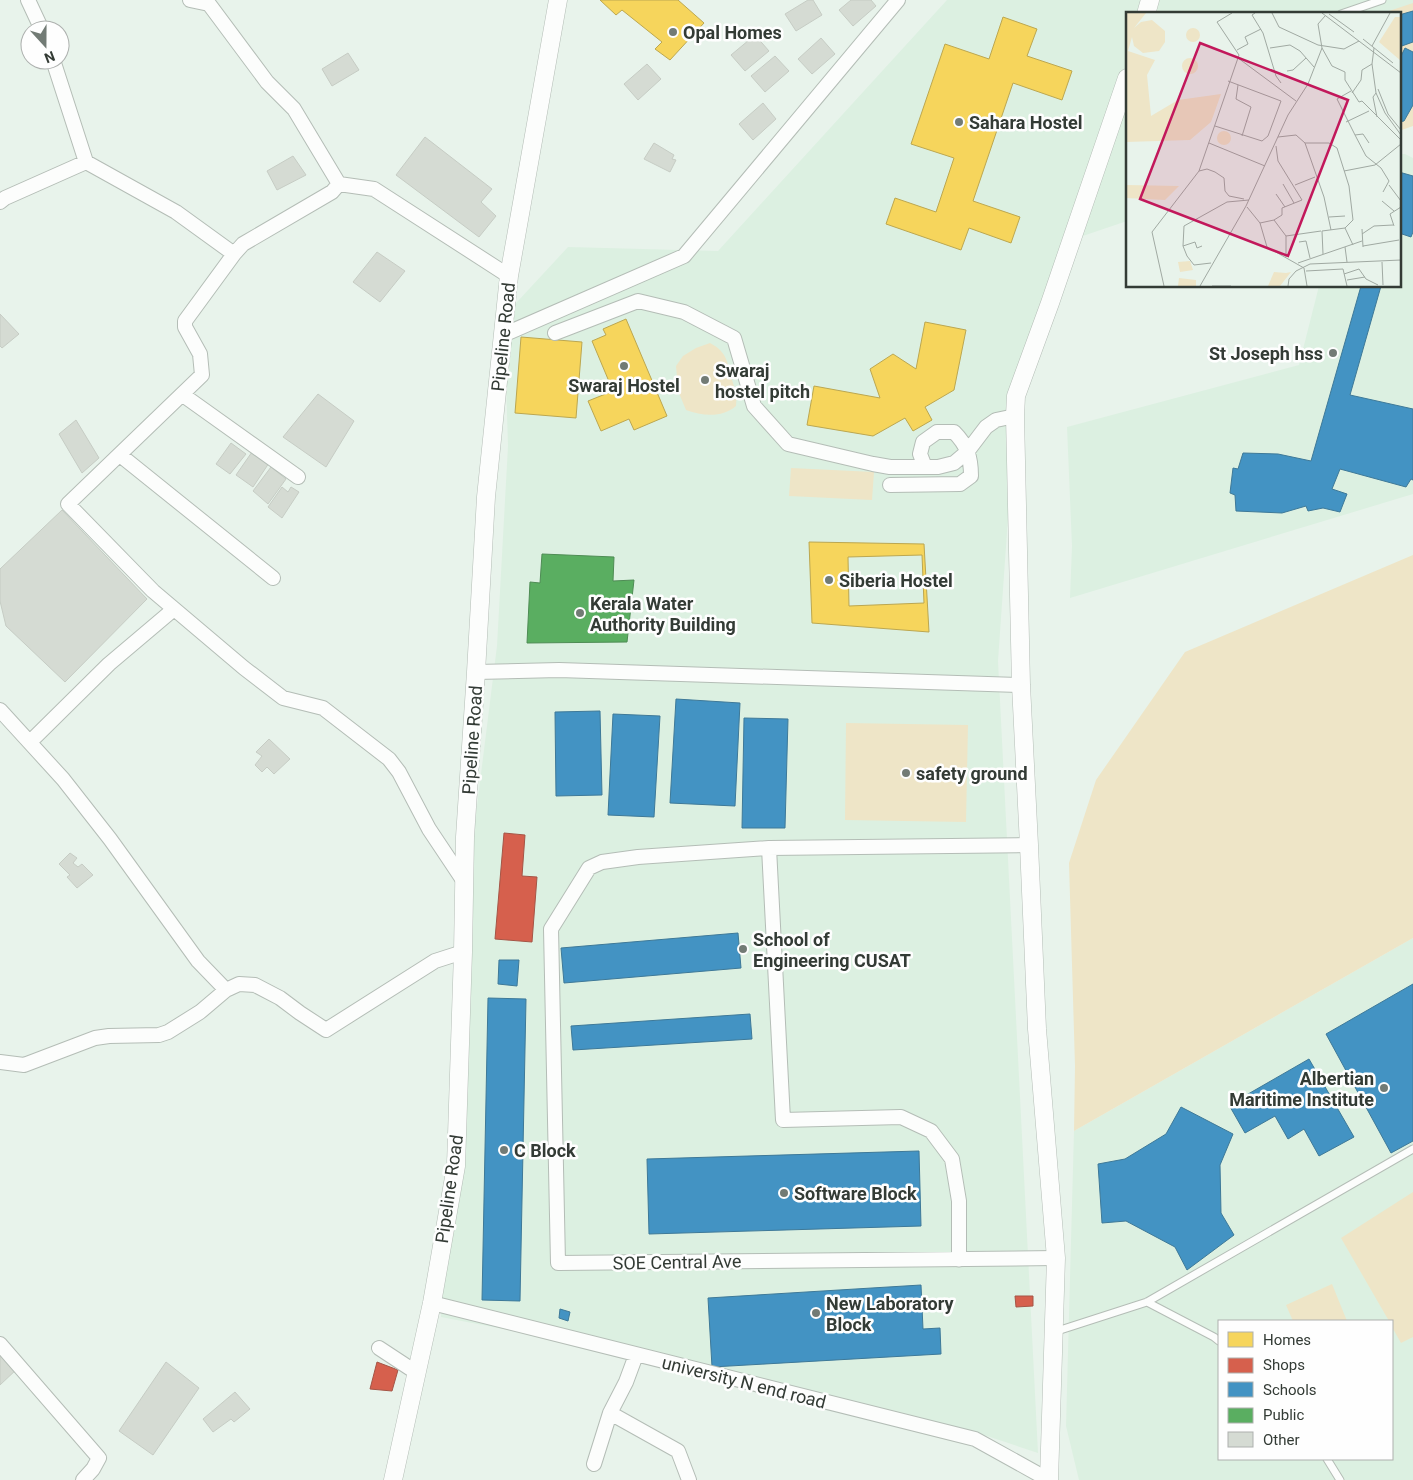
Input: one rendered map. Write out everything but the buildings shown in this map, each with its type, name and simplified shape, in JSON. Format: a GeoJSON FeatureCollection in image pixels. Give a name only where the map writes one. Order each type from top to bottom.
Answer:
{"type":"FeatureCollection","features":[{"type":"Feature","properties":{"kind":"street"},"geometry":{"type":"LineString","coordinates":[[28,0],[37,20]]}},
{"type":"Feature","properties":{"kind":"street"},"geometry":{"type":"LineString","coordinates":[[190,0],[209,4],[267,82],[294,109],[339,184]]}},
{"type":"Feature","properties":{"kind":"street","name":"Pipeline Road"},"geometry":{"type":"LineString","coordinates":[[393,1480],[432,1304],[456,1166],[465,838],[486,497],[509,276],[558,0]]}},
{"type":"Feature","properties":{"kind":"street"},"geometry":{"type":"LineString","coordinates":[[503,335],[684,256],[898,0]]}},
{"type":"Feature","properties":{"kind":"street"},"geometry":{"type":"LineString","coordinates":[[56,70],[86,162],[176,212],[234,254]]}},
{"type":"Feature","properties":{"kind":"street"},"geometry":{"type":"LineString","coordinates":[[1049,1480],[1056,1258],[1036,1029],[1021,685],[1016,396],[1126,81]]}},
{"type":"Feature","properties":{"kind":"street"},"geometry":{"type":"LineString","coordinates":[[0,202],[5,198],[86,162]]}},
{"type":"Feature","properties":{"kind":"street"},"geometry":{"type":"LineString","coordinates":[[339,184],[332,192],[243,244],[234,254],[185,321],[185,327],[200,354],[202,375],[68,504],[153,591],[244,668],[283,698],[323,708],[389,759],[399,772],[429,829],[465,883]]}},
{"type":"Feature","properties":{"kind":"street"},"geometry":{"type":"LineString","coordinates":[[339,184],[374,189],[509,276]]}},
{"type":"Feature","properties":{"kind":"street"},"geometry":{"type":"LineString","coordinates":[[555,333],[638,301],[684,312],[734,338],[754,406],[788,444],[873,464],[938,467],[954,463],[967,452],[986,427],[996,420],[1015,416]]}},
{"type":"Feature","properties":{"kind":"street"},"geometry":{"type":"LineString","coordinates":[[183,394],[298,477]]}},
{"type":"Feature","properties":{"kind":"street"},"geometry":{"type":"LineString","coordinates":[[890,485],[960,484],[971,476],[971,463],[964,442],[954,432],[937,432],[923,442],[920,454],[925,467]]}},
{"type":"Feature","properties":{"kind":"street"},"geometry":{"type":"LineString","coordinates":[[120,455],[273,578]]}},
{"type":"Feature","properties":{"kind":"street"},"geometry":{"type":"LineString","coordinates":[[30,742],[109,664],[174,609]]}},
{"type":"Feature","properties":{"kind":"street"},"geometry":{"type":"LineString","coordinates":[[476,672],[559,670],[1021,685]]}},
{"type":"Feature","properties":{"kind":"street"},"geometry":{"type":"LineString","coordinates":[[0,710],[64,779],[198,961],[226,990]]}},
{"type":"Feature","properties":{"kind":"street"},"geometry":{"type":"LineString","coordinates":[[959,1260],[960,1201],[952,1158],[931,1131],[901,1117],[783,1120],[769,848],[1029,845]]}},
{"type":"Feature","properties":{"kind":"street","name":"SOE Central Ave"},"geometry":{"type":"LineString","coordinates":[[769,848],[638,857],[602,862],[589,868],[551,929],[558,1263],[1056,1258]]}},
{"type":"Feature","properties":{"kind":"street"},"geometry":{"type":"LineString","coordinates":[[0,1062],[24,1065],[95,1038],[159,1035],[168,1032],[200,1012],[226,990],[239,984],[255,985],[280,998],[300,1014],[326,1030],[435,961],[463,952]]}},
{"type":"Feature","properties":{"kind":"street","name":"university N end road"},"geometry":{"type":"LineString","coordinates":[[432,1304],[975,1439],[1049,1480]]}},
{"type":"Feature","properties":{"kind":"street"},"geometry":{"type":"LineString","coordinates":[[0,1344],[99,1458],[93,1469],[83,1480]]}},
{"type":"Feature","properties":{"kind":"street"},"geometry":{"type":"LineString","coordinates":[[379,1348],[416,1373]]}},
{"type":"Feature","properties":{"kind":"street"},"geometry":{"type":"LineString","coordinates":[[594,1464],[610,1413],[626,1382],[636,1354]]}},
{"type":"Feature","properties":{"kind":"street"},"geometry":{"type":"LineString","coordinates":[[610,1413],[678,1451],[689,1480]]}},
{"type":"Feature","properties":{"kind":"lane"},"geometry":{"type":"LineString","coordinates":[[1347,12],[1382,0]]}},
{"type":"Feature","properties":{"kind":"lane"},"geometry":{"type":"LineString","coordinates":[[1054,1332],[1147,1302],[1413,1149]]}},
{"type":"Feature","properties":{"kind":"lane"},"geometry":{"type":"LineString","coordinates":[[1147,1302],[1218,1340]]}},
{"type":"Feature","properties":{"kind":"lane"},"geometry":{"type":"LineString","coordinates":[[1328,1460],[1340,1480]]}},
{"type":"Feature","properties":{"kind":"shaded area"},"geometry":{"type":"Polygon","coordinates":[[[947,0],[1413,0],[1413,122],[1400,12],[1126,12],[1126,221],[1071,240],[1016,403],[998,661],[1038,1453],[966,1429],[682,1363],[441,1317],[475,822],[497,646],[508,446],[504,316],[568,247],[718,251],[947,0]]]}},
{"type":"Feature","properties":{"kind":"shaded area"},"geometry":{"type":"Polygon","coordinates":[[[1413,3],[1413,126],[1400,131],[1400,12],[1386,12],[1413,3]]]}},
{"type":"Feature","properties":{"kind":"shaded area"},"geometry":{"type":"Polygon","coordinates":[[[1400,154],[1413,158],[1413,494],[1070,598],[1072,546],[1067,427],[1299,365],[1318,288],[1400,288],[1400,154]]]}},
{"type":"Feature","properties":{"kind":"shaded area","name":"Swaraj hostel pitch"},"geometry":{"type":"Polygon","coordinates":[[[710,343],[724,355],[736,392],[736,406],[725,413],[712,415],[686,410],[676,386],[676,366],[683,356],[696,348],[710,343]]]}},
{"type":"Feature","properties":{"kind":"shaded area"},"geometry":{"type":"Polygon","coordinates":[[[791,468],[874,472],[872,500],[789,496],[791,468]]]}},
{"type":"Feature","properties":{"kind":"shaded area"},"geometry":{"type":"Polygon","coordinates":[[[1413,555],[1413,938],[1074,1131],[1075,1066],[1069,863],[1096,780],[1185,652],[1413,555]]]}},
{"type":"Feature","properties":{"kind":"shaded area","name":"safety ground"},"geometry":{"type":"Polygon","coordinates":[[[846,723],[968,725],[966,822],[845,820],[846,723]]]}},
{"type":"Feature","properties":{"kind":"shaded area"},"geometry":{"type":"Polygon","coordinates":[[[1413,938],[1413,1480],[1079,1480],[1066,1426],[1074,1131],[1413,938]]]}},
{"type":"Feature","properties":{"kind":"shaded area"},"geometry":{"type":"Polygon","coordinates":[[[1413,1192],[1413,1337],[1401,1343],[1393,1329],[1393,1320],[1388,1320],[1341,1238],[1413,1192]]]}},
{"type":"Feature","properties":{"kind":"shaded area"},"geometry":{"type":"Polygon","coordinates":[[[1332,1284],[1347,1320],[1293,1320],[1286,1305],[1332,1284]]]}},
{"type":"Feature","properties":{"kind":"place","name":"Opal Homes"},"geometry":{"type":"Point","coordinates":[673,32]}},
{"type":"Feature","properties":{"kind":"place","name":"Sahara Hostel"},"geometry":{"type":"Point","coordinates":[959,122]}},
{"type":"Feature","properties":{"kind":"place","name":"St Joseph hss"},"geometry":{"type":"Point","coordinates":[1333,353]}},
{"type":"Feature","properties":{"kind":"place","name":"Swaraj Hostel"},"geometry":{"type":"Point","coordinates":[624,366]}},
{"type":"Feature","properties":{"kind":"place","name":"Swaraj hostel pitch"},"geometry":{"type":"Point","coordinates":[705,380]}},
{"type":"Feature","properties":{"kind":"place","name":"Siberia Hostel"},"geometry":{"type":"Point","coordinates":[829,580]}},
{"type":"Feature","properties":{"kind":"place","name":"Kerala Water Authority Building"},"geometry":{"type":"Point","coordinates":[580,613]}},
{"type":"Feature","properties":{"kind":"place","name":"safety ground"},"geometry":{"type":"Point","coordinates":[906,773]}},
{"type":"Feature","properties":{"kind":"place","name":"School of Engineering CUSAT"},"geometry":{"type":"Point","coordinates":[743,949]}},
{"type":"Feature","properties":{"kind":"place","name":"Albertian Maritime Institute"},"geometry":{"type":"Point","coordinates":[1384,1088]}},
{"type":"Feature","properties":{"kind":"place","name":"C Block"},"geometry":{"type":"Point","coordinates":[504,1150]}},
{"type":"Feature","properties":{"kind":"place","name":"Software Block"},"geometry":{"type":"Point","coordinates":[784,1193]}},
{"type":"Feature","properties":{"kind":"place","name":"New Laboratory Block"},"geometry":{"type":"Point","coordinates":[816,1313]}}]}
